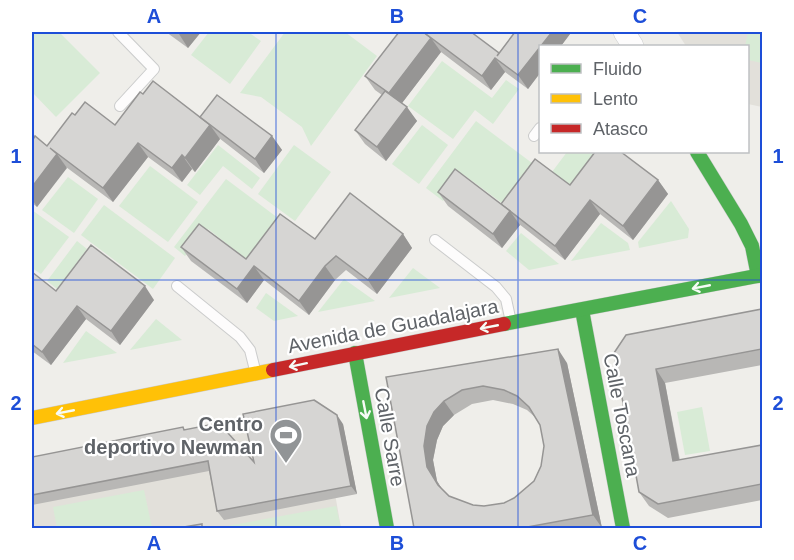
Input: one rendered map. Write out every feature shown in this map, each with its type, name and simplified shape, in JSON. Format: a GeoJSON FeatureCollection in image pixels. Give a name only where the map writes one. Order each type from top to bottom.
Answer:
{"type":"FeatureCollection","features":[{"type":"Feature","properties":{"kind":"street"},"geometry":{"type":"LineString","coordinates":[[698,153],[741,224],[752,246],[760,276]]}},
{"type":"Feature","properties":{"kind":"street","name":"Avenida de Guadalajara"},"geometry":{"type":"LineString","coordinates":[[32,418],[511,322],[760,276]]}},
{"type":"Feature","properties":{"kind":"street","name":"Calle Toscana"},"geometry":{"type":"LineString","coordinates":[[582,310],[623,528]]}},
{"type":"Feature","properties":{"kind":"street","name":"Calle Sarre"},"geometry":{"type":"LineString","coordinates":[[355,353],[387,528]]}},
{"type":"Feature","properties":{"kind":"lane"},"geometry":{"type":"LineString","coordinates":[[118,32],[154,69],[120,106]]}},
{"type":"Feature","properties":{"kind":"lane"},"geometry":{"type":"LineString","coordinates":[[435,240],[496,287],[506,299],[511,322]]}},
{"type":"Feature","properties":{"kind":"lane"},"geometry":{"type":"LineString","coordinates":[[177,286],[240,337],[250,350],[256,374]]}},
{"type":"Feature","properties":{"kind":"shaded area"},"geometry":{"type":"Polygon","coordinates":[[[677,32],[762,32],[762,107],[749,104],[749,45],[685,45],[677,32]]]}},
{"type":"Feature","properties":{"kind":"shaded area"},"geometry":{"type":"Polygon","coordinates":[[[298,422],[324,431],[341,528],[32,528],[32,467],[191,443],[298,422]]]}},
{"type":"Feature","properties":{"kind":"green space"},"geometry":{"type":"Polygon","coordinates":[[[32,32],[59,32],[100,73],[56,117],[32,92],[32,32]]]}},
{"type":"Feature","properties":{"kind":"green space"},"geometry":{"type":"Polygon","coordinates":[[[209,32],[248,32],[261,41],[230,84],[191,55],[209,32]]]}},
{"type":"Feature","properties":{"kind":"green space"},"geometry":{"type":"Polygon","coordinates":[[[285,32],[345,32],[377,56],[311,146],[302,127],[261,97],[240,93],[285,32]]]}},
{"type":"Feature","properties":{"kind":"green space"},"geometry":{"type":"Polygon","coordinates":[[[748,32],[762,32],[762,63],[749,60],[749,45],[745,45],[748,32]]]}},
{"type":"Feature","properties":{"kind":"green space"},"geometry":{"type":"Polygon","coordinates":[[[442,61],[492,98],[506,80],[519,89],[493,124],[475,110],[453,139],[408,106],[442,61]]]}},
{"type":"Feature","properties":{"kind":"green space"},"geometry":{"type":"Polygon","coordinates":[[[476,121],[540,169],[510,209],[464,175],[443,201],[426,188],[476,121]]]}},
{"type":"Feature","properties":{"kind":"green space"},"geometry":{"type":"Polygon","coordinates":[[[422,125],[448,145],[419,184],[392,164],[422,125]]]}},
{"type":"Feature","properties":{"kind":"green space"},"geometry":{"type":"Polygon","coordinates":[[[218,145],[260,178],[252,189],[223,166],[200,195],[187,185],[218,145]]]}},
{"type":"Feature","properties":{"kind":"green space"},"geometry":{"type":"Polygon","coordinates":[[[294,145],[331,172],[295,221],[258,194],[294,145]]]}},
{"type":"Feature","properties":{"kind":"green space"},"geometry":{"type":"Polygon","coordinates":[[[566,153],[614,153],[569,213],[549,176],[566,153]]]}},
{"type":"Feature","properties":{"kind":"green space"},"geometry":{"type":"Polygon","coordinates":[[[150,166],[198,202],[168,242],[119,206],[150,166]]]}},
{"type":"Feature","properties":{"kind":"green space"},"geometry":{"type":"Polygon","coordinates":[[[68,177],[98,199],[74,233],[42,210],[68,177]]]}},
{"type":"Feature","properties":{"kind":"green space"},"geometry":{"type":"Polygon","coordinates":[[[226,179],[282,221],[252,264],[208,229],[185,256],[174,247],[226,179]]]}},
{"type":"Feature","properties":{"kind":"green space"},"geometry":{"type":"Polygon","coordinates":[[[671,201],[689,229],[688,238],[639,248],[638,242],[671,201]]]}},
{"type":"Feature","properties":{"kind":"green space"},"geometry":{"type":"Polygon","coordinates":[[[104,205],[175,258],[153,289],[81,235],[104,205]]]}},
{"type":"Feature","properties":{"kind":"green space"},"geometry":{"type":"Polygon","coordinates":[[[32,210],[69,237],[41,274],[32,268],[32,210]]]}},
{"type":"Feature","properties":{"kind":"green space"},"geometry":{"type":"Polygon","coordinates":[[[601,223],[628,243],[630,250],[571,261],[601,223]]]}},
{"type":"Feature","properties":{"kind":"green space"},"geometry":{"type":"Polygon","coordinates":[[[521,233],[559,264],[529,270],[506,251],[521,233]]]}},
{"type":"Feature","properties":{"kind":"green space"},"geometry":{"type":"Polygon","coordinates":[[[77,241],[87,249],[57,289],[47,281],[77,241]]]}},
{"type":"Feature","properties":{"kind":"green space"},"geometry":{"type":"Polygon","coordinates":[[[413,268],[440,288],[389,298],[413,268]]]}},
{"type":"Feature","properties":{"kind":"green space"},"geometry":{"type":"Polygon","coordinates":[[[344,279],[375,301],[318,312],[344,279]]]}},
{"type":"Feature","properties":{"kind":"green space"},"geometry":{"type":"Polygon","coordinates":[[[266,293],[298,316],[274,321],[256,308],[266,293]]]}},
{"type":"Feature","properties":{"kind":"green space"},"geometry":{"type":"Polygon","coordinates":[[[156,319],[182,340],[130,350],[156,319]]]}},
{"type":"Feature","properties":{"kind":"green space"},"geometry":{"type":"Polygon","coordinates":[[[86,331],[117,353],[63,363],[86,331]]]}},
{"type":"Feature","properties":{"kind":"green space"},"geometry":{"type":"Polygon","coordinates":[[[702,407],[710,451],[685,455],[677,412],[702,407]]]}},
{"type":"Feature","properties":{"kind":"green space"},"geometry":{"type":"Polygon","coordinates":[[[144,490],[152,528],[57,528],[53,507],[144,490]]]}},
{"type":"Feature","properties":{"kind":"green space"},"geometry":{"type":"Polygon","coordinates":[[[336,506],[341,528],[216,528],[336,506]]]}},
{"type":"Feature","properties":{"kind":"building"},"geometry":{"type":"Polygon","coordinates":[[[399,32],[423,32],[431,38],[389,93],[365,76],[399,32]]]}},
{"type":"Feature","properties":{"kind":"building"},"geometry":{"type":"Polygon","coordinates":[[[427,32],[471,32],[499,53],[497,56],[515,32],[552,32],[542,45],[539,45],[539,48],[518,75],[495,58],[482,76],[426,34],[427,32]]]}},
{"type":"Feature","properties":{"kind":"building"},"geometry":{"type":"Polygon","coordinates":[[[153,81],[210,125],[185,158],[182,155],[172,168],[138,143],[103,188],[50,148],[57,154],[32,187],[32,141],[35,136],[47,146],[72,113],[75,115],[85,102],[115,125],[140,92],[143,94],[153,81]]]}},
{"type":"Feature","properties":{"kind":"building"},"geometry":{"type":"Polygon","coordinates":[[[385,91],[407,107],[377,147],[355,130],[385,91]]]}},
{"type":"Feature","properties":{"kind":"building"},"geometry":{"type":"Polygon","coordinates":[[[217,95],[272,136],[255,159],[200,117],[217,95]]]}},
{"type":"Feature","properties":{"kind":"building"},"geometry":{"type":"Polygon","coordinates":[[[594,153],[622,153],[658,180],[623,226],[590,200],[555,246],[501,204],[535,159],[570,185],[594,153]]]}},
{"type":"Feature","properties":{"kind":"building"},"geometry":{"type":"Polygon","coordinates":[[[455,169],[510,211],[493,234],[438,192],[455,169]]]}},
{"type":"Feature","properties":{"kind":"building"},"geometry":{"type":"Polygon","coordinates":[[[350,193],[403,234],[368,280],[336,256],[325,266],[299,301],[254,266],[237,289],[181,247],[199,224],[246,259],[280,214],[315,239],[350,193]]]}},
{"type":"Feature","properties":{"kind":"building"},"geometry":{"type":"Polygon","coordinates":[[[91,245],[145,286],[111,331],[77,306],[42,352],[32,344],[32,272],[56,291],[91,245]]]}},
{"type":"Feature","properties":{"kind":"building"},"geometry":{"type":"Polygon","coordinates":[[[762,309],[762,349],[656,369],[673,461],[762,445],[762,484],[658,504],[639,492],[614,353],[626,335],[762,309]]]}},
{"type":"Feature","properties":{"kind":"building"},"geometry":{"type":"Polygon","coordinates":[[[558,349],[593,515],[522,528],[414,528],[386,377],[558,349]],[[483,386],[462,390],[444,401],[434,412],[427,426],[424,446],[427,467],[438,485],[449,496],[473,505],[504,503],[514,498],[534,481],[541,466],[544,446],[540,425],[529,407],[517,396],[504,390],[483,386]]]}},
{"type":"Feature","properties":{"kind":"building"},"geometry":{"type":"Polygon","coordinates":[[[314,400],[337,415],[351,486],[217,511],[208,461],[32,495],[32,457],[183,427],[184,430],[219,423],[254,462],[243,414],[314,400]]]}},
{"type":"Feature","properties":{"kind":"building"},"geometry":{"type":"Polygon","coordinates":[[[202,524],[202,528],[178,528],[202,524]]]}},
{"type":"Feature","properties":{"kind":"traffic: fast"},"geometry":{"type":"LineString","coordinates":[[698,153],[752,246],[758,276]]}},
{"type":"Feature","properties":{"kind":"traffic: fast"},"geometry":{"type":"LineString","coordinates":[[504,324],[762,275]]}},
{"type":"Feature","properties":{"kind":"traffic: fast"},"geometry":{"type":"LineString","coordinates":[[582,310],[623,528]]}},
{"type":"Feature","properties":{"kind":"traffic: fast"},"geometry":{"type":"LineString","coordinates":[[355,353],[387,528]]}},
{"type":"Feature","properties":{"kind":"traffic: slow"},"geometry":{"type":"LineString","coordinates":[[32,418],[273,370]]}},
{"type":"Feature","properties":{"kind":"traffic: jam"},"geometry":{"type":"LineString","coordinates":[[273,370],[504,324]]}},
{"type":"Feature","properties":{"kind":"place","name":"Centro deportivo Newman"},"geometry":{"type":"Point","coordinates":[286,464]}}]}
